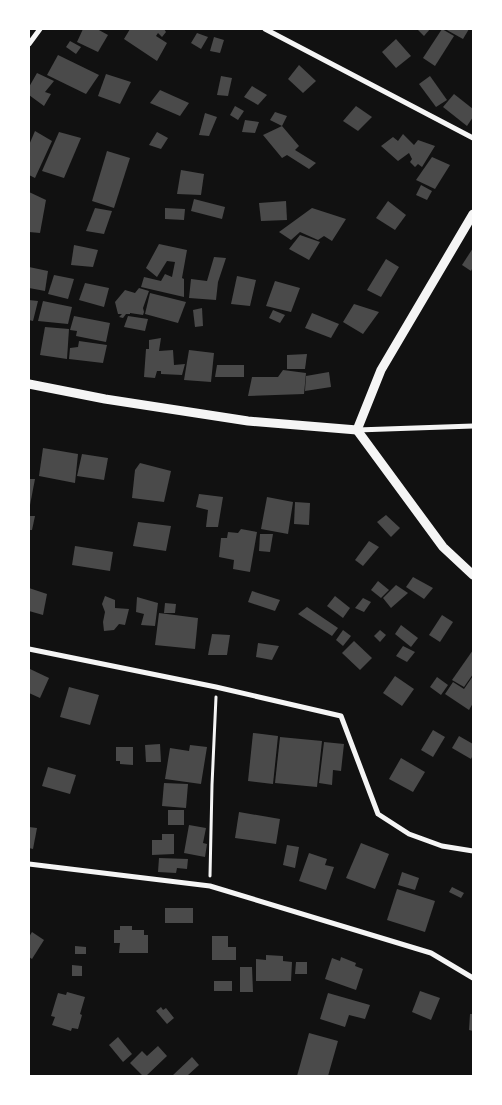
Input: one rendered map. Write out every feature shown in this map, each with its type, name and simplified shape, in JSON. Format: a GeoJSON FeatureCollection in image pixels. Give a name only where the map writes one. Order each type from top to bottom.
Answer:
{"type":"FeatureCollection","features":[{"type":"Feature","properties":{"kind":"street"},"geometry":{"type":"LineString","coordinates":[[29,44],[40,29]]}},
{"type":"Feature","properties":{"kind":"street"},"geometry":{"type":"LineString","coordinates":[[264,29],[473,138]]}},
{"type":"Feature","properties":{"kind":"street"},"geometry":{"type":"LineString","coordinates":[[357,430],[381,370],[473,214]]}},
{"type":"Feature","properties":{"kind":"street"},"geometry":{"type":"LineString","coordinates":[[29,384],[105,399],[248,421],[357,430],[473,426]]}},
{"type":"Feature","properties":{"kind":"street"},"geometry":{"type":"LineString","coordinates":[[357,430],[444,547],[473,575]]}},
{"type":"Feature","properties":{"kind":"street"},"geometry":{"type":"LineString","coordinates":[[29,649],[216,687],[341,716],[378,814],[409,834],[442,846],[473,851]]}},
{"type":"Feature","properties":{"kind":"street"},"geometry":{"type":"LineString","coordinates":[[29,864],[210,886],[431,953],[473,978]]}},
{"type":"Feature","properties":{"kind":"path"},"geometry":{"type":"LineString","coordinates":[[210,886],[216,687]]}},
{"type":"Feature","properties":{"kind":"building"},"geometry":{"type":"Polygon","coordinates":[[[83,29],[97,29],[108,35],[98,52],[77,42],[83,29]]]}},
{"type":"Feature","properties":{"kind":"building"},"geometry":{"type":"Polygon","coordinates":[[[130,29],[164,29],[166,32],[162,37],[158,33],[156,36],[167,43],[157,61],[124,39],[130,29]]]}},
{"type":"Feature","properties":{"kind":"building"},"geometry":{"type":"Polygon","coordinates":[[[417,29],[430,29],[424,36],[417,29]]]}},
{"type":"Feature","properties":{"kind":"building"},"geometry":{"type":"Polygon","coordinates":[[[442,29],[454,36],[435,66],[423,58],[442,29]]]}},
{"type":"Feature","properties":{"kind":"building"},"geometry":{"type":"Polygon","coordinates":[[[445,29],[469,29],[463,39],[445,29]]]}},
{"type":"Feature","properties":{"kind":"building"},"geometry":{"type":"Polygon","coordinates":[[[197,33],[208,37],[201,49],[191,43],[197,33]]]}},
{"type":"Feature","properties":{"kind":"building"},"geometry":{"type":"Polygon","coordinates":[[[214,37],[224,40],[220,53],[210,51],[214,37]]]}},
{"type":"Feature","properties":{"kind":"building"},"geometry":{"type":"Polygon","coordinates":[[[396,39],[411,56],[396,68],[382,52],[396,39]]]}},
{"type":"Feature","properties":{"kind":"building"},"geometry":{"type":"Polygon","coordinates":[[[70,41],[81,47],[76,54],[66,47],[70,41]]]}},
{"type":"Feature","properties":{"kind":"building"},"geometry":{"type":"Polygon","coordinates":[[[58,55],[99,75],[86,94],[47,75],[58,55]]]}},
{"type":"Feature","properties":{"kind":"building"},"geometry":{"type":"Polygon","coordinates":[[[299,65],[316,81],[303,93],[288,79],[299,65]]]}},
{"type":"Feature","properties":{"kind":"building"},"geometry":{"type":"Polygon","coordinates":[[[37,73],[54,81],[45,92],[51,94],[44,106],[29,95],[29,87],[37,73]]]}},
{"type":"Feature","properties":{"kind":"building"},"geometry":{"type":"Polygon","coordinates":[[[106,74],[131,82],[120,104],[98,96],[106,74]]]}},
{"type":"Feature","properties":{"kind":"building"},"geometry":{"type":"Polygon","coordinates":[[[221,76],[232,78],[228,96],[217,95],[221,76]]]}},
{"type":"Feature","properties":{"kind":"building"},"geometry":{"type":"Polygon","coordinates":[[[430,76],[447,100],[436,107],[419,84],[430,76]]]}},
{"type":"Feature","properties":{"kind":"building"},"geometry":{"type":"Polygon","coordinates":[[[252,86],[267,95],[258,105],[244,97],[252,86]]]}},
{"type":"Feature","properties":{"kind":"building"},"geometry":{"type":"Polygon","coordinates":[[[160,90],[189,103],[180,116],[150,103],[160,90]]]}},
{"type":"Feature","properties":{"kind":"building"},"geometry":{"type":"Polygon","coordinates":[[[454,94],[473,109],[473,117],[467,126],[443,107],[454,94]]]}},
{"type":"Feature","properties":{"kind":"building"},"geometry":{"type":"Polygon","coordinates":[[[235,106],[244,111],[238,120],[230,115],[235,106]]]}},
{"type":"Feature","properties":{"kind":"building"},"geometry":{"type":"Polygon","coordinates":[[[356,106],[372,117],[358,131],[343,121],[356,106]]]}},
{"type":"Feature","properties":{"kind":"building"},"geometry":{"type":"Polygon","coordinates":[[[275,112],[287,116],[282,126],[270,120],[275,112]]]}},
{"type":"Feature","properties":{"kind":"building"},"geometry":{"type":"Polygon","coordinates":[[[205,113],[217,117],[209,136],[199,135],[205,113]]]}},
{"type":"Feature","properties":{"kind":"building"},"geometry":{"type":"Polygon","coordinates":[[[245,120],[259,122],[255,133],[242,132],[245,120]]]}},
{"type":"Feature","properties":{"kind":"building"},"geometry":{"type":"Polygon","coordinates":[[[282,126],[299,146],[295,150],[316,163],[309,169],[287,155],[282,158],[263,135],[282,126]]]}},
{"type":"Feature","properties":{"kind":"building"},"geometry":{"type":"Polygon","coordinates":[[[35,131],[52,141],[35,178],[29,175],[29,145],[35,131]]]}},
{"type":"Feature","properties":{"kind":"building"},"geometry":{"type":"Polygon","coordinates":[[[59,132],[81,138],[64,178],[42,171],[59,132]]]}},
{"type":"Feature","properties":{"kind":"building"},"geometry":{"type":"Polygon","coordinates":[[[157,132],[168,138],[161,149],[149,145],[157,132]]]}},
{"type":"Feature","properties":{"kind":"building"},"geometry":{"type":"Polygon","coordinates":[[[403,134],[414,145],[418,140],[435,146],[422,167],[418,164],[415,167],[410,162],[412,159],[409,153],[398,161],[381,146],[393,137],[398,141],[403,134]]]}},
{"type":"Feature","properties":{"kind":"building"},"geometry":{"type":"Polygon","coordinates":[[[107,151],[130,158],[114,208],[92,201],[107,151]]]}},
{"type":"Feature","properties":{"kind":"building"},"geometry":{"type":"Polygon","coordinates":[[[432,157],[450,165],[435,189],[416,180],[432,157]]]}},
{"type":"Feature","properties":{"kind":"building"},"geometry":{"type":"Polygon","coordinates":[[[181,170],[204,174],[201,195],[177,194],[181,170]]]}},
{"type":"Feature","properties":{"kind":"building"},"geometry":{"type":"Polygon","coordinates":[[[421,185],[432,191],[427,200],[416,195],[421,185]]]}},
{"type":"Feature","properties":{"kind":"building"},"geometry":{"type":"Polygon","coordinates":[[[29,192],[46,200],[40,233],[29,232],[29,192]]]}},
{"type":"Feature","properties":{"kind":"building"},"geometry":{"type":"Polygon","coordinates":[[[194,199],[225,207],[222,219],[191,211],[194,199]]]}},
{"type":"Feature","properties":{"kind":"building"},"geometry":{"type":"Polygon","coordinates":[[[286,201],[287,220],[261,221],[259,203],[286,201]]]}},
{"type":"Feature","properties":{"kind":"building"},"geometry":{"type":"Polygon","coordinates":[[[388,201],[406,215],[395,230],[376,218],[388,201]]]}},
{"type":"Feature","properties":{"kind":"building"},"geometry":{"type":"Polygon","coordinates":[[[95,208],[112,211],[104,234],[86,231],[95,208]]]}},
{"type":"Feature","properties":{"kind":"building"},"geometry":{"type":"Polygon","coordinates":[[[165,208],[185,209],[184,220],[165,219],[165,208]]]}},
{"type":"Feature","properties":{"kind":"building"},"geometry":{"type":"Polygon","coordinates":[[[312,208],[346,219],[332,241],[324,236],[318,240],[300,232],[291,240],[279,232],[312,208]]]}},
{"type":"Feature","properties":{"kind":"building"},"geometry":{"type":"Polygon","coordinates":[[[300,235],[320,242],[309,260],[289,249],[300,235]]]}},
{"type":"Feature","properties":{"kind":"building"},"geometry":{"type":"Polygon","coordinates":[[[159,244],[187,250],[182,278],[184,279],[184,297],[141,287],[144,277],[161,281],[165,274],[172,277],[175,262],[167,261],[157,277],[146,268],[159,244]]]}},
{"type":"Feature","properties":{"kind":"building"},"geometry":{"type":"Polygon","coordinates":[[[74,245],[98,250],[93,267],[71,265],[74,245]]]}},
{"type":"Feature","properties":{"kind":"building"},"geometry":{"type":"Polygon","coordinates":[[[473,248],[473,267],[471,271],[462,265],[473,248]]]}},
{"type":"Feature","properties":{"kind":"building"},"geometry":{"type":"Polygon","coordinates":[[[214,257],[226,258],[218,282],[216,300],[189,298],[191,279],[207,281],[214,257]]]}},
{"type":"Feature","properties":{"kind":"building"},"geometry":{"type":"Polygon","coordinates":[[[386,259],[399,267],[381,297],[367,290],[386,259]]]}},
{"type":"Feature","properties":{"kind":"building"},"geometry":{"type":"Polygon","coordinates":[[[29,267],[48,271],[45,291],[29,288],[29,267]]]}},
{"type":"Feature","properties":{"kind":"building"},"geometry":{"type":"Polygon","coordinates":[[[54,275],[74,279],[68,299],[48,294],[54,275]]]}},
{"type":"Feature","properties":{"kind":"building"},"geometry":{"type":"Polygon","coordinates":[[[237,276],[256,280],[250,306],[231,304],[237,276]]]}},
{"type":"Feature","properties":{"kind":"building"},"geometry":{"type":"Polygon","coordinates":[[[275,281],[300,288],[291,312],[266,306],[275,281]]]}},
{"type":"Feature","properties":{"kind":"building"},"geometry":{"type":"Polygon","coordinates":[[[85,283],[109,288],[104,307],[79,300],[85,283]]]}},
{"type":"Feature","properties":{"kind":"building"},"geometry":{"type":"Polygon","coordinates":[[[139,288],[149,291],[143,308],[143,315],[130,313],[126,314],[123,318],[119,317],[122,314],[118,314],[115,302],[125,290],[135,293],[139,288]]]}},
{"type":"Feature","properties":{"kind":"building"},"geometry":{"type":"Polygon","coordinates":[[[150,293],[186,302],[178,323],[145,314],[150,293]]]}},
{"type":"Feature","properties":{"kind":"building"},"geometry":{"type":"Polygon","coordinates":[[[29,300],[38,301],[33,321],[29,320],[29,300]]]}},
{"type":"Feature","properties":{"kind":"building"},"geometry":{"type":"Polygon","coordinates":[[[43,301],[72,307],[68,324],[38,321],[43,301]]]}},
{"type":"Feature","properties":{"kind":"building"},"geometry":{"type":"Polygon","coordinates":[[[354,304],[379,312],[363,334],[343,322],[354,304]]]}},
{"type":"Feature","properties":{"kind":"building"},"geometry":{"type":"Polygon","coordinates":[[[202,308],[203,326],[195,327],[193,310],[202,308]]]}},
{"type":"Feature","properties":{"kind":"building"},"geometry":{"type":"Polygon","coordinates":[[[273,310],[285,315],[280,323],[269,318],[273,310]]]}},
{"type":"Feature","properties":{"kind":"building"},"geometry":{"type":"Polygon","coordinates":[[[312,313],[339,324],[331,338],[305,328],[312,313]]]}},
{"type":"Feature","properties":{"kind":"building"},"geometry":{"type":"Polygon","coordinates":[[[74,316],[110,323],[106,342],[76,336],[77,331],[70,330],[74,316]]]}},
{"type":"Feature","properties":{"kind":"building"},"geometry":{"type":"Polygon","coordinates":[[[128,316],[148,319],[145,331],[124,327],[128,316]]]}},
{"type":"Feature","properties":{"kind":"building"},"geometry":{"type":"Polygon","coordinates":[[[45,327],[69,329],[67,359],[40,355],[45,327]]]}},
{"type":"Feature","properties":{"kind":"building"},"geometry":{"type":"Polygon","coordinates":[[[161,338],[159,351],[173,350],[174,365],[185,364],[182,375],[161,374],[161,371],[157,371],[155,378],[144,377],[146,349],[149,349],[149,340],[161,338]]]}},
{"type":"Feature","properties":{"kind":"building"},"geometry":{"type":"Polygon","coordinates":[[[79,341],[107,345],[103,363],[69,359],[70,348],[78,347],[79,341]]]}},
{"type":"Feature","properties":{"kind":"building"},"geometry":{"type":"Polygon","coordinates":[[[189,350],[214,353],[211,382],[184,380],[189,350]]]}},
{"type":"Feature","properties":{"kind":"building"},"geometry":{"type":"Polygon","coordinates":[[[307,354],[305,369],[287,369],[287,355],[307,354]]]}},
{"type":"Feature","properties":{"kind":"building"},"geometry":{"type":"Polygon","coordinates":[[[217,365],[244,365],[244,377],[215,377],[217,365]]]}},
{"type":"Feature","properties":{"kind":"building"},"geometry":{"type":"Polygon","coordinates":[[[283,370],[306,373],[304,394],[248,396],[252,377],[278,377],[283,370]]]}},
{"type":"Feature","properties":{"kind":"building"},"geometry":{"type":"Polygon","coordinates":[[[329,372],[331,387],[305,391],[306,376],[329,372]]]}},
{"type":"Feature","properties":{"kind":"building"},"geometry":{"type":"Polygon","coordinates":[[[43,448],[78,454],[75,483],[39,476],[43,448]]]}},
{"type":"Feature","properties":{"kind":"building"},"geometry":{"type":"Polygon","coordinates":[[[82,454],[108,458],[104,480],[77,476],[82,454]]]}},
{"type":"Feature","properties":{"kind":"building"},"geometry":{"type":"Polygon","coordinates":[[[140,463],[171,471],[164,502],[132,498],[135,470],[140,463]]]}},
{"type":"Feature","properties":{"kind":"building"},"geometry":{"type":"Polygon","coordinates":[[[29,479],[35,479],[30,505],[29,505],[29,479]]]}},
{"type":"Feature","properties":{"kind":"building"},"geometry":{"type":"Polygon","coordinates":[[[199,494],[223,497],[218,527],[206,527],[208,510],[196,507],[199,494]]]}},
{"type":"Feature","properties":{"kind":"building"},"geometry":{"type":"Polygon","coordinates":[[[267,497],[293,502],[288,534],[261,529],[267,497]]]}},
{"type":"Feature","properties":{"kind":"building"},"geometry":{"type":"Polygon","coordinates":[[[295,502],[310,503],[309,525],[294,524],[295,502]]]}},
{"type":"Feature","properties":{"kind":"building"},"geometry":{"type":"Polygon","coordinates":[[[386,515],[400,528],[391,537],[377,522],[386,515]]]}},
{"type":"Feature","properties":{"kind":"building"},"geometry":{"type":"Polygon","coordinates":[[[29,516],[35,516],[32,530],[29,530],[29,516]]]}},
{"type":"Feature","properties":{"kind":"building"},"geometry":{"type":"Polygon","coordinates":[[[138,522],[171,526],[166,551],[133,546],[138,522]]]}},
{"type":"Feature","properties":{"kind":"building"},"geometry":{"type":"Polygon","coordinates":[[[241,529],[257,532],[250,572],[233,569],[234,560],[219,557],[221,538],[227,538],[228,532],[238,533],[241,529]]]}},
{"type":"Feature","properties":{"kind":"building"},"geometry":{"type":"Polygon","coordinates":[[[260,534],[273,534],[270,552],[259,551],[260,534]]]}},
{"type":"Feature","properties":{"kind":"building"},"geometry":{"type":"Polygon","coordinates":[[[369,541],[379,547],[363,566],[355,560],[369,541]]]}},
{"type":"Feature","properties":{"kind":"building"},"geometry":{"type":"Polygon","coordinates":[[[75,546],[113,552],[110,571],[72,565],[75,546]]]}},
{"type":"Feature","properties":{"kind":"building"},"geometry":{"type":"Polygon","coordinates":[[[413,577],[433,588],[424,599],[406,587],[413,577]]]}},
{"type":"Feature","properties":{"kind":"building"},"geometry":{"type":"Polygon","coordinates":[[[378,581],[389,590],[381,598],[371,590],[378,581]]]}},
{"type":"Feature","properties":{"kind":"building"},"geometry":{"type":"Polygon","coordinates":[[[396,585],[408,593],[391,608],[383,598],[396,585]]]}},
{"type":"Feature","properties":{"kind":"building"},"geometry":{"type":"Polygon","coordinates":[[[29,588],[47,594],[43,615],[29,611],[29,588]]]}},
{"type":"Feature","properties":{"kind":"building"},"geometry":{"type":"Polygon","coordinates":[[[252,591],[280,600],[275,611],[248,602],[252,591]]]}},
{"type":"Feature","properties":{"kind":"building"},"geometry":{"type":"Polygon","coordinates":[[[105,596],[115,600],[115,608],[129,609],[125,625],[119,624],[114,630],[104,631],[105,612],[102,604],[105,596]]]}},
{"type":"Feature","properties":{"kind":"building"},"geometry":{"type":"Polygon","coordinates":[[[335,596],[350,608],[343,618],[327,606],[335,596]]]}},
{"type":"Feature","properties":{"kind":"building"},"geometry":{"type":"Polygon","coordinates":[[[137,597],[158,603],[155,626],[141,625],[144,614],[136,612],[137,597]]]}},
{"type":"Feature","properties":{"kind":"building"},"geometry":{"type":"Polygon","coordinates":[[[363,598],[371,602],[364,612],[355,608],[363,598]]]}},
{"type":"Feature","properties":{"kind":"building"},"geometry":{"type":"Polygon","coordinates":[[[165,603],[176,604],[175,613],[164,613],[165,603]]]}},
{"type":"Feature","properties":{"kind":"building"},"geometry":{"type":"Polygon","coordinates":[[[307,607],[338,628],[332,636],[298,614],[307,607]]]}},
{"type":"Feature","properties":{"kind":"building"},"geometry":{"type":"Polygon","coordinates":[[[159,613],[198,618],[195,649],[155,645],[159,613]]]}},
{"type":"Feature","properties":{"kind":"building"},"geometry":{"type":"Polygon","coordinates":[[[442,615],[453,622],[440,642],[429,635],[442,615]]]}},
{"type":"Feature","properties":{"kind":"building"},"geometry":{"type":"Polygon","coordinates":[[[401,625],[418,638],[411,647],[395,634],[401,625]]]}},
{"type":"Feature","properties":{"kind":"building"},"geometry":{"type":"Polygon","coordinates":[[[343,630],[351,636],[343,646],[336,640],[343,630]]]}},
{"type":"Feature","properties":{"kind":"building"},"geometry":{"type":"Polygon","coordinates":[[[380,630],[386,635],[380,642],[374,636],[380,630]]]}},
{"type":"Feature","properties":{"kind":"building"},"geometry":{"type":"Polygon","coordinates":[[[212,634],[230,635],[227,655],[208,655],[212,634]]]}},
{"type":"Feature","properties":{"kind":"building"},"geometry":{"type":"Polygon","coordinates":[[[354,641],[372,658],[360,670],[342,653],[354,641]]]}},
{"type":"Feature","properties":{"kind":"building"},"geometry":{"type":"Polygon","coordinates":[[[258,643],[279,646],[272,660],[256,657],[258,643]]]}},
{"type":"Feature","properties":{"kind":"building"},"geometry":{"type":"Polygon","coordinates":[[[403,646],[415,652],[407,662],[396,656],[403,646]]]}},
{"type":"Feature","properties":{"kind":"building"},"geometry":{"type":"Polygon","coordinates":[[[473,650],[473,674],[464,687],[452,680],[473,650]]]}},
{"type":"Feature","properties":{"kind":"building"},"geometry":{"type":"Polygon","coordinates":[[[30,669],[49,678],[40,698],[29,693],[30,669]]]}},
{"type":"Feature","properties":{"kind":"building"},"geometry":{"type":"Polygon","coordinates":[[[395,676],[414,689],[402,706],[383,693],[395,676]]]}},
{"type":"Feature","properties":{"kind":"building"},"geometry":{"type":"Polygon","coordinates":[[[473,676],[473,703],[469,710],[445,694],[453,682],[464,689],[473,676]]]}},
{"type":"Feature","properties":{"kind":"building"},"geometry":{"type":"Polygon","coordinates":[[[437,677],[448,685],[441,695],[430,687],[437,677]]]}},
{"type":"Feature","properties":{"kind":"building"},"geometry":{"type":"Polygon","coordinates":[[[69,687],[99,695],[90,725],[60,717],[69,687]]]}},
{"type":"Feature","properties":{"kind":"building"},"geometry":{"type":"Polygon","coordinates":[[[433,730],[445,737],[433,757],[421,750],[433,730]]]}},
{"type":"Feature","properties":{"kind":"building"},"geometry":{"type":"Polygon","coordinates":[[[253,733],[278,736],[273,784],[248,781],[253,733]]]}},
{"type":"Feature","properties":{"kind":"building"},"geometry":{"type":"Polygon","coordinates":[[[459,736],[473,744],[471,759],[452,748],[459,736]]]}},
{"type":"Feature","properties":{"kind":"building"},"geometry":{"type":"Polygon","coordinates":[[[280,737],[322,741],[317,787],[275,783],[280,737]]]}},
{"type":"Feature","properties":{"kind":"building"},"geometry":{"type":"Polygon","coordinates":[[[324,742],[344,744],[341,771],[333,770],[332,785],[319,783],[324,742]]]}},
{"type":"Feature","properties":{"kind":"building"},"geometry":{"type":"Polygon","coordinates":[[[160,744],[161,762],[146,762],[145,745],[160,744]]]}},
{"type":"Feature","properties":{"kind":"building"},"geometry":{"type":"Polygon","coordinates":[[[190,745],[207,747],[201,784],[165,779],[170,748],[189,751],[190,745]]]}},
{"type":"Feature","properties":{"kind":"building"},"geometry":{"type":"Polygon","coordinates":[[[116,747],[133,747],[133,765],[120,764],[120,761],[116,761],[116,747]]]}},
{"type":"Feature","properties":{"kind":"building"},"geometry":{"type":"Polygon","coordinates":[[[401,758],[425,772],[413,792],[389,779],[401,758]]]}},
{"type":"Feature","properties":{"kind":"building"},"geometry":{"type":"Polygon","coordinates":[[[48,767],[76,775],[70,794],[42,786],[48,767]]]}},
{"type":"Feature","properties":{"kind":"building"},"geometry":{"type":"Polygon","coordinates":[[[164,783],[188,784],[186,808],[162,806],[164,783]]]}},
{"type":"Feature","properties":{"kind":"building"},"geometry":{"type":"Polygon","coordinates":[[[168,810],[184,810],[184,825],[168,825],[168,810]]]}},
{"type":"Feature","properties":{"kind":"building"},"geometry":{"type":"Polygon","coordinates":[[[239,812],[280,819],[276,844],[235,838],[239,812]]]}},
{"type":"Feature","properties":{"kind":"building"},"geometry":{"type":"Polygon","coordinates":[[[189,825],[206,828],[203,843],[207,844],[205,857],[184,853],[189,825]]]}},
{"type":"Feature","properties":{"kind":"building"},"geometry":{"type":"Polygon","coordinates":[[[29,827],[37,828],[33,849],[29,848],[29,827]]]}},
{"type":"Feature","properties":{"kind":"building"},"geometry":{"type":"Polygon","coordinates":[[[162,834],[174,834],[174,854],[152,855],[152,840],[162,840],[162,834]]]}},
{"type":"Feature","properties":{"kind":"building"},"geometry":{"type":"Polygon","coordinates":[[[361,843],[389,854],[375,889],[346,878],[361,843]]]}},
{"type":"Feature","properties":{"kind":"building"},"geometry":{"type":"Polygon","coordinates":[[[287,845],[299,847],[295,868],[283,865],[287,845]]]}},
{"type":"Feature","properties":{"kind":"building"},"geometry":{"type":"Polygon","coordinates":[[[309,853],[327,859],[325,865],[334,867],[326,890],[299,881],[309,853]]]}},
{"type":"Feature","properties":{"kind":"building"},"geometry":{"type":"Polygon","coordinates":[[[159,858],[188,859],[187,869],[177,868],[176,873],[158,872],[159,858]]]}},
{"type":"Feature","properties":{"kind":"building"},"geometry":{"type":"Polygon","coordinates":[[[402,872],[419,878],[415,890],[398,885],[402,872]]]}},
{"type":"Feature","properties":{"kind":"building"},"geometry":{"type":"Polygon","coordinates":[[[452,887],[464,893],[461,898],[449,892],[452,887]]]}},
{"type":"Feature","properties":{"kind":"building"},"geometry":{"type":"Polygon","coordinates":[[[397,889],[435,901],[425,932],[387,920],[397,889]]]}},
{"type":"Feature","properties":{"kind":"building"},"geometry":{"type":"Polygon","coordinates":[[[165,908],[193,908],[193,923],[165,923],[165,908]]]}},
{"type":"Feature","properties":{"kind":"building"},"geometry":{"type":"Polygon","coordinates":[[[120,926],[132,926],[132,930],[144,930],[144,935],[148,935],[148,953],[119,953],[120,943],[114,943],[114,930],[120,930],[120,926]]]}},
{"type":"Feature","properties":{"kind":"building"},"geometry":{"type":"Polygon","coordinates":[[[32,932],[44,940],[32,959],[29,957],[29,937],[32,932]]]}},
{"type":"Feature","properties":{"kind":"building"},"geometry":{"type":"Polygon","coordinates":[[[212,936],[228,936],[228,947],[236,947],[236,960],[212,960],[212,936]]]}},
{"type":"Feature","properties":{"kind":"building"},"geometry":{"type":"Polygon","coordinates":[[[75,946],[86,947],[86,954],[75,954],[75,946]]]}},
{"type":"Feature","properties":{"kind":"building"},"geometry":{"type":"Polygon","coordinates":[[[266,955],[283,956],[283,961],[292,962],[291,981],[256,981],[256,959],[266,960],[266,955]]]}},
{"type":"Feature","properties":{"kind":"building"},"geometry":{"type":"Polygon","coordinates":[[[341,957],[356,963],[355,966],[363,969],[356,990],[325,979],[332,958],[340,961],[341,957]]]}},
{"type":"Feature","properties":{"kind":"building"},"geometry":{"type":"Polygon","coordinates":[[[296,962],[307,962],[307,974],[295,974],[296,962]]]}},
{"type":"Feature","properties":{"kind":"building"},"geometry":{"type":"Polygon","coordinates":[[[72,965],[82,966],[82,976],[72,976],[72,965]]]}},
{"type":"Feature","properties":{"kind":"building"},"geometry":{"type":"Polygon","coordinates":[[[240,967],[252,967],[253,992],[240,992],[240,967]]]}},
{"type":"Feature","properties":{"kind":"building"},"geometry":{"type":"Polygon","coordinates":[[[214,981],[232,981],[232,991],[214,991],[214,981]]]}},
{"type":"Feature","properties":{"kind":"building"},"geometry":{"type":"Polygon","coordinates":[[[420,991],[440,998],[431,1020],[412,1012],[420,991]]]}},
{"type":"Feature","properties":{"kind":"building"},"geometry":{"type":"Polygon","coordinates":[[[67,992],[85,997],[78,1029],[72,1028],[71,1031],[52,1025],[55,1017],[51,1016],[58,993],[66,995],[67,992]]]}},
{"type":"Feature","properties":{"kind":"building"},"geometry":{"type":"Polygon","coordinates":[[[328,993],[370,1005],[365,1019],[349,1015],[345,1027],[320,1019],[328,993]]]}},
{"type":"Feature","properties":{"kind":"building"},"geometry":{"type":"Polygon","coordinates":[[[161,1007],[163,1010],[166,1008],[174,1018],[167,1024],[156,1011],[161,1007]]]}},
{"type":"Feature","properties":{"kind":"building"},"geometry":{"type":"Polygon","coordinates":[[[470,1014],[473,1014],[473,1031],[469,1030],[470,1014]]]}},
{"type":"Feature","properties":{"kind":"building"},"geometry":{"type":"Polygon","coordinates":[[[309,1033],[338,1041],[328,1076],[297,1076],[309,1033]]]}},
{"type":"Feature","properties":{"kind":"building"},"geometry":{"type":"Polygon","coordinates":[[[118,1037],[132,1054],[123,1062],[109,1045],[118,1037]]]}},
{"type":"Feature","properties":{"kind":"building"},"geometry":{"type":"Polygon","coordinates":[[[158,1046],[167,1056],[146,1076],[143,1076],[130,1063],[142,1051],[147,1056],[158,1046]]]}},
{"type":"Feature","properties":{"kind":"building"},"geometry":{"type":"Polygon","coordinates":[[[192,1057],[199,1065],[187,1076],[172,1076],[192,1057]]]}}]}
